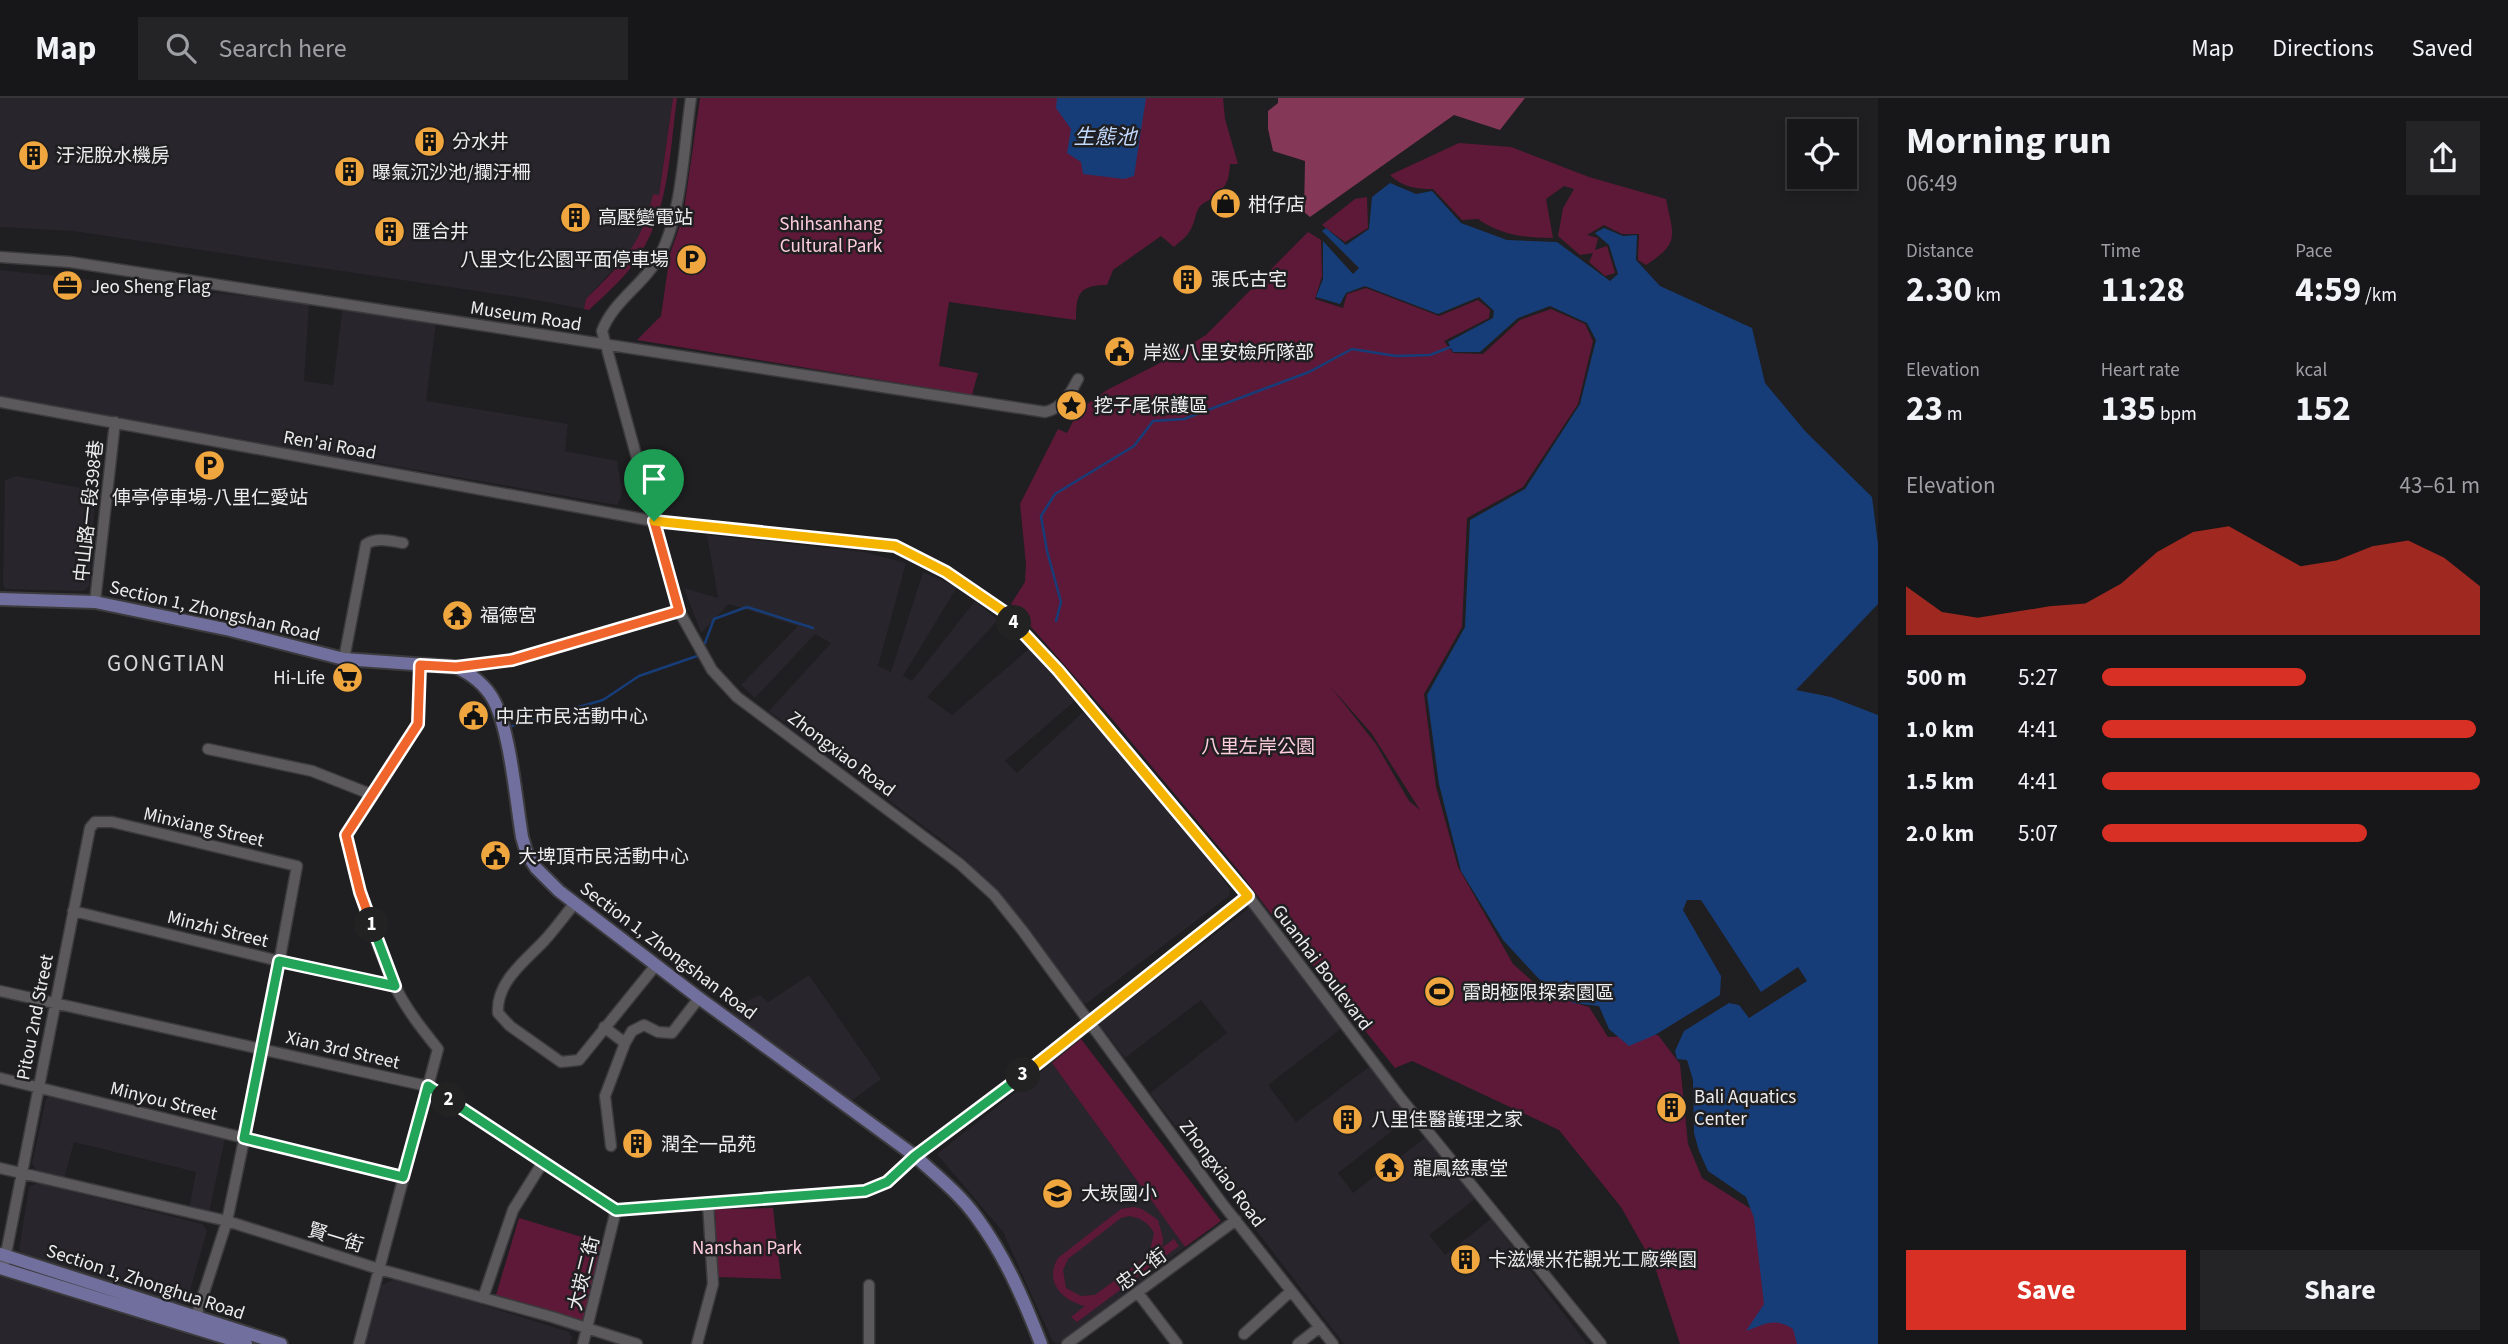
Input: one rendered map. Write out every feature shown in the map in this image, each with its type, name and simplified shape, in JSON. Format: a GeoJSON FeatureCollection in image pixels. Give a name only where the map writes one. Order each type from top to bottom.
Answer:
{"type":"FeatureCollection","features":[{"type":"Feature","properties":{"kind":"main road","name":"Section 1, Zhongshan Road"},"geometry":{"type":"LineString","coordinates":[[0,599],[95,602],[230,630],[344,659],[456,667],[470,675],[488,691],[498,712],[527,854],[536,868],[575,903],[699,998],[915,1156],[949,1187],[976,1217],[1022,1294],[1041,1344]]}},
{"type":"Feature","properties":{"kind":"main road","name":"Section 1, Zhonghua Road"},"geometry":{"type":"LineString","coordinates":[[2,1262],[195,1322],[281,1344]]}},
{"type":"Feature","properties":{"kind":"main road","name":"Section 1, Zhonghua Road"},"geometry":{"type":"LineString","coordinates":[[195,1322],[246,1344]]}},
{"type":"Feature","properties":{"kind":"street","name":"Zhongxiao Road"},"geometry":{"type":"LineString","coordinates":[[691,98],[677,198],[666,243],[650,270],[606,318],[602,331],[679,611],[712,670],[737,696],[960,864],[994,895],[1023,930],[1236,1220],[1333,1344]]}},
{"type":"Feature","properties":{"kind":"street","name":"Museum Road"},"geometry":{"type":"LineString","coordinates":[[0,257],[70,262],[1045,412],[1060,406],[1078,379]]}},
{"type":"Feature","properties":{"kind":"street","name":"Ren'ai Road"},"geometry":{"type":"LineString","coordinates":[[0,402],[654,521]]}},
{"type":"Feature","properties":{"kind":"street","name":"中山路一段398巷"},"geometry":{"type":"LineString","coordinates":[[95,602],[115,422]]}},
{"type":"Feature","properties":{"kind":"street","name":"Guanhai Boulevard"},"geometry":{"type":"LineString","coordinates":[[654,521],[895,546],[946,572],[1003,611],[1040,650],[1248,896],[1399,1097],[1601,1344]]}},
{"type":"Feature","properties":{"kind":"street"},"geometry":{"type":"LineString","coordinates":[[344,659],[366,544],[373,540],[403,542]]}},
{"type":"Feature","properties":{"kind":"street"},"geometry":{"type":"LineString","coordinates":[[456,667],[512,660],[679,611]]}},
{"type":"Feature","properties":{"kind":"street"},"geometry":{"type":"LineString","coordinates":[[359,1344],[438,1049],[414,1019],[395,986],[360,892],[346,835],[418,724],[420,665]]}},
{"type":"Feature","properties":{"kind":"street"},"geometry":{"type":"LineString","coordinates":[[208,749],[312,771],[373,794]]}},
{"type":"Feature","properties":{"kind":"street","name":"Minxiang Street"},"geometry":{"type":"LineString","coordinates":[[102,820],[297,866],[279,961]]}},
{"type":"Feature","properties":{"kind":"street","name":"Pitou 2nd Street"},"geometry":{"type":"LineString","coordinates":[[2,1262],[90,828],[95,822],[102,820]]}},
{"type":"Feature","properties":{"kind":"street"},"geometry":{"type":"LineString","coordinates":[[616,1210],[865,1191],[887,1182],[915,1156],[1090,1024],[1248,896]]}},
{"type":"Feature","properties":{"kind":"street"},"geometry":{"type":"LineString","coordinates":[[575,903],[512,973],[503,989],[498,1013],[524,1037],[566,1063],[579,1060],[656,965]]}},
{"type":"Feature","properties":{"kind":"street","name":"Minzhi Street"},"geometry":{"type":"LineString","coordinates":[[73,911],[395,986]]}},
{"type":"Feature","properties":{"kind":"street"},"geometry":{"type":"LineString","coordinates":[[195,1322],[227,1221],[279,961]]}},
{"type":"Feature","properties":{"kind":"street","name":"Xian 3rd Street"},"geometry":{"type":"LineString","coordinates":[[0,991],[428,1086],[616,1210]]}},
{"type":"Feature","properties":{"kind":"street"},"geometry":{"type":"LineString","coordinates":[[611,1146],[605,1096],[632,1031],[644,1025],[658,1032],[672,1033],[699,998]]}},
{"type":"Feature","properties":{"kind":"street"},"geometry":{"type":"LineString","coordinates":[[604,1027],[625,1043]]}},
{"type":"Feature","properties":{"kind":"street","name":"Minyou Street"},"geometry":{"type":"LineString","coordinates":[[0,1077],[403,1177]]}},
{"type":"Feature","properties":{"kind":"street"},"geometry":{"type":"LineString","coordinates":[[483,1298],[513,1210],[543,1162]]}},
{"type":"Feature","properties":{"kind":"street","name":"賢一街"},"geometry":{"type":"LineString","coordinates":[[0,1168],[227,1221],[379,1269],[637,1344]]}},
{"type":"Feature","properties":{"kind":"street"},"geometry":{"type":"LineString","coordinates":[[697,1344],[713,1284],[708,1203]]}},
{"type":"Feature","properties":{"kind":"street","name":"大崁二街"},"geometry":{"type":"LineString","coordinates":[[583,1344],[616,1210]]}},
{"type":"Feature","properties":{"kind":"street","name":"忠七街"},"geometry":{"type":"LineString","coordinates":[[1067,1344],[1236,1220]]}},
{"type":"Feature","properties":{"kind":"street"},"geometry":{"type":"LineString","coordinates":[[869,1285],[869,1344]]}},
{"type":"Feature","properties":{"kind":"street"},"geometry":{"type":"LineString","coordinates":[[1244,1334],[1291,1291]]}},
{"type":"Feature","properties":{"kind":"street"},"geometry":{"type":"LineString","coordinates":[[1138,1293],[1177,1344]]}},
{"type":"Feature","properties":{"kind":"street"},"geometry":{"type":"LineString","coordinates":[[1298,1344],[1320,1327]]}},
{"type":"Feature","properties":{"kind":"shaded area"},"geometry":{"type":"Polygon","coordinates":[[[0,98],[673,98],[659,195],[654,195],[642,232],[632,249],[586,299],[584,309],[73,231],[0,227],[0,98]]]}},
{"type":"Feature","properties":{"kind":"shaded area"},"geometry":{"type":"Polygon","coordinates":[[[1278,98],[1525,98],[1500,130],[1454,115],[1310,217],[1304,212],[1305,161],[1273,151],[1268,129],[1268,111],[1278,103],[1278,98]]]}},
{"type":"Feature","properties":{"kind":"shaded area"},"geometry":{"type":"Polygon","coordinates":[[[0,270],[309,303],[304,381],[333,385],[343,305],[436,322],[426,401],[568,424],[565,451],[617,461],[621,497],[617,505],[0,397],[0,270]]]}},
{"type":"Feature","properties":{"kind":"shaded area"},"geometry":{"type":"Polygon","coordinates":[[[16,476],[92,490],[95,494],[89,586],[84,591],[6,589],[3,585],[5,480],[16,476]]]}},
{"type":"Feature","properties":{"kind":"shaded area"},"geometry":{"type":"Polygon","coordinates":[[[707,535],[864,552],[906,563],[878,666],[891,672],[923,572],[957,587],[903,676],[912,681],[975,601],[998,620],[927,697],[952,715],[1030,648],[1075,701],[1005,761],[1017,773],[1083,712],[1152,789],[1215,868],[1230,889],[1229,896],[1087,1003],[1081,1004],[1007,904],[967,861],[769,711],[831,643],[815,634],[755,698],[741,685],[798,626],[729,604],[701,633],[684,588],[718,598],[707,535]]]}},
{"type":"Feature","properties":{"kind":"shaded area"},"geometry":{"type":"Polygon","coordinates":[[[1249,908],[1342,1028],[1268,1085],[1296,1122],[1370,1066],[1410,1117],[1338,1173],[1353,1193],[1426,1137],[1475,1199],[1429,1235],[1445,1255],[1491,1219],[1587,1344],[1344,1344],[1150,1093],[1227,1033],[1201,1000],[1125,1058],[1099,1024],[1249,908]]]}},
{"type":"Feature","properties":{"kind":"shaded area"},"geometry":{"type":"Polygon","coordinates":[[[809,975],[881,1079],[850,1102],[732,1012],[731,1008],[760,995],[768,1002],[809,975]]]}},
{"type":"Feature","properties":{"kind":"shaded area","name":"大崁國小"},"geometry":{"type":"Polygon","coordinates":[[[1052,1063],[1185,1247],[1059,1344],[1053,1342],[1003,1232],[937,1154],[1052,1063]]]}},
{"type":"Feature","properties":{"kind":"shaded area"},"geometry":{"type":"Polygon","coordinates":[[[52,1095],[225,1138],[209,1213],[189,1209],[196,1172],[74,1142],[64,1179],[38,1173],[32,1163],[46,1099],[52,1095]]]}},
{"type":"Feature","properties":{"kind":"shaded area"},"geometry":{"type":"Polygon","coordinates":[[[38,1183],[202,1224],[207,1230],[187,1302],[181,1304],[24,1256],[19,1249],[29,1187],[38,1183]]]}},
{"type":"Feature","properties":{"kind":"shaded area"},"geometry":{"type":"Polygon","coordinates":[[[0,1276],[217,1344],[0,1344],[0,1276]]]}},
{"type":"Feature","properties":{"kind":"shaded area"},"geometry":{"type":"Polygon","coordinates":[[[397,1278],[569,1332],[572,1337],[570,1344],[364,1344],[382,1285],[397,1278]]]}},
{"type":"Feature","properties":{"kind":"green space"},"geometry":{"type":"Polygon","coordinates":[[[673,98],[677,98],[667,179],[650,237],[623,277],[589,310],[584,309],[586,299],[610,275],[636,240],[653,194],[659,195],[673,98]]]}},
{"type":"Feature","properties":{"kind":"green space","name":"Shihsanhang Cultural Park"},"geometry":{"type":"Polygon","coordinates":[[[700,98],[1223,98],[1225,119],[1238,164],[1230,164],[1227,181],[1217,193],[1217,198],[1202,204],[1191,229],[1174,247],[1161,236],[1113,270],[1107,285],[1085,289],[1078,298],[1076,320],[949,302],[939,366],[978,373],[972,395],[637,340],[661,316],[670,254],[683,217],[700,98]]]}},
{"type":"Feature","properties":{"kind":"green space"},"geometry":{"type":"Polygon","coordinates":[[[1459,143],[1511,147],[1589,177],[1666,199],[1672,230],[1670,244],[1646,265],[1638,260],[1639,234],[1622,234],[1604,225],[1587,235],[1598,238],[1595,250],[1607,246],[1615,273],[1605,276],[1589,262],[1593,253],[1580,255],[1558,236],[1563,208],[1574,189],[1564,186],[1546,199],[1553,238],[1533,237],[1504,232],[1478,219],[1462,220],[1433,189],[1410,186],[1390,175],[1459,143]]]}},
{"type":"Feature","properties":{"kind":"green space"},"geometry":{"type":"Polygon","coordinates":[[[1367,197],[1368,228],[1345,242],[1322,225],[1355,199],[1367,197]]]}},
{"type":"Feature","properties":{"kind":"green space","name":"八里左岸公園"},"geometry":{"type":"Polygon","coordinates":[[[1308,232],[1321,240],[1322,276],[1315,299],[1343,308],[1347,294],[1366,288],[1439,316],[1478,300],[1490,310],[1489,318],[1444,341],[1453,353],[1483,354],[1520,320],[1551,309],[1585,324],[1593,341],[1578,404],[1523,487],[1467,518],[1462,627],[1424,694],[1436,787],[1458,867],[1513,964],[1548,995],[1589,1007],[1608,1037],[1658,1035],[1680,1064],[1688,1144],[1702,1178],[1756,1212],[1804,1316],[1813,1344],[1680,1344],[1655,1267],[1621,1207],[1559,1130],[1412,1061],[1395,1068],[1239,871],[1113,720],[1011,604],[1025,582],[1026,564],[1020,504],[1058,429],[1067,433],[1079,410],[1107,390],[1206,335],[1308,232]],[[1330,686],[1376,744],[1409,801],[1420,810],[1372,734],[1330,686]]]}},
{"type":"Feature","properties":{"kind":"green space"},"geometry":{"type":"Polygon","coordinates":[[[1081,1039],[1221,1221],[1185,1247],[1052,1063],[1081,1039]]]}},
{"type":"Feature","properties":{"kind":"green space","name":"Nanshan Park"},"geometry":{"type":"Polygon","coordinates":[[[773,1208],[781,1279],[718,1277],[715,1209],[773,1208]]]}},
{"type":"Feature","properties":{"kind":"green space"},"geometry":{"type":"Polygon","coordinates":[[[1121,1209],[1142,1209],[1158,1220],[1163,1238],[1162,1248],[1174,1239],[1179,1246],[1077,1322],[1071,1317],[1085,1306],[1069,1299],[1058,1289],[1054,1282],[1054,1267],[1058,1258],[1121,1209]],[[1129,1216],[1121,1218],[1068,1259],[1063,1270],[1066,1288],[1081,1296],[1095,1295],[1149,1255],[1154,1233],[1147,1224],[1129,1216]]]}},
{"type":"Feature","properties":{"kind":"green space"},"geometry":{"type":"Polygon","coordinates":[[[519,1218],[605,1244],[583,1321],[496,1295],[519,1218]]]}},
{"type":"Feature","properties":{"kind":"water","name":"生態池"},"geometry":{"type":"Polygon","coordinates":[[[1057,98],[1146,98],[1134,176],[1124,179],[1083,174],[1081,162],[1067,153],[1071,129],[1056,108],[1057,98]]]}},
{"type":"Feature","properties":{"kind":"water"},"geometry":{"type":"Polygon","coordinates":[[[1390,183],[1416,194],[1432,191],[1461,223],[1507,240],[1557,242],[1610,281],[1618,274],[1609,245],[1595,233],[1604,228],[1623,236],[1637,235],[1636,260],[1660,286],[1752,328],[1765,383],[1805,431],[1872,497],[1878,544],[1878,604],[1796,690],[1831,697],[1878,715],[1878,1344],[1797,1344],[1793,1329],[1781,1323],[1764,1324],[1746,1331],[1764,1304],[1754,1218],[1746,1197],[1708,1171],[1694,1133],[1693,1080],[1687,1060],[1677,1059],[1675,1051],[1684,1031],[1729,1003],[1739,1005],[1749,1018],[1807,981],[1798,967],[1761,992],[1701,900],[1687,900],[1683,910],[1721,976],[1720,995],[1655,1035],[1629,1046],[1609,1029],[1599,1006],[1573,1003],[1539,979],[1503,940],[1461,871],[1439,784],[1427,695],[1465,627],[1470,520],[1525,489],[1580,404],[1596,340],[1587,323],[1550,306],[1518,318],[1480,352],[1453,352],[1448,342],[1493,318],[1494,311],[1479,297],[1438,314],[1365,286],[1346,293],[1340,304],[1316,297],[1323,279],[1323,241],[1353,274],[1359,268],[1322,231],[1326,228],[1346,245],[1369,229],[1372,197],[1390,183]]]}},
{"type":"Feature","properties":{"kind":"waterway"},"geometry":{"type":"LineString","coordinates":[[1056,621],[1061,602],[1041,516],[1055,494],[1134,446],[1153,421],[1184,419],[1309,372],[1352,349],[1396,356],[1430,355],[1453,346]]}},
{"type":"Feature","properties":{"kind":"waterway"},"geometry":{"type":"LineString","coordinates":[[705,643],[714,619],[747,607],[813,628]]}},
{"type":"Feature","properties":{"kind":"waterway"},"geometry":{"type":"LineString","coordinates":[[512,726],[603,700],[639,676],[700,655]]}},
{"type":"Feature","properties":{"kind":"place","name":"分水井"},"geometry":{"type":"Point","coordinates":[429,141]}},
{"type":"Feature","properties":{"kind":"place","name":"汙泥脫水機房"},"geometry":{"type":"Point","coordinates":[33,155]}},
{"type":"Feature","properties":{"kind":"place","name":"曝氣沉沙池/攔汙柵"},"geometry":{"type":"Point","coordinates":[349,172]}},
{"type":"Feature","properties":{"kind":"place","name":"柑仔店"},"geometry":{"type":"Point","coordinates":[1225,204]}},
{"type":"Feature","properties":{"kind":"place","name":"高壓變電站"},"geometry":{"type":"Point","coordinates":[575,217]}},
{"type":"Feature","properties":{"kind":"place","name":"匯合井"},"geometry":{"type":"Point","coordinates":[389,231]}},
{"type":"Feature","properties":{"kind":"place","name":"八里文化公園平面停車場"},"geometry":{"type":"Point","coordinates":[692,259]}},
{"type":"Feature","properties":{"kind":"place","name":"張氏古宅"},"geometry":{"type":"Point","coordinates":[1188,279]}},
{"type":"Feature","properties":{"kind":"place","name":"Jeo Sheng Flag"},"geometry":{"type":"Point","coordinates":[68,286]}},
{"type":"Feature","properties":{"kind":"place","name":"岸巡八里安檢所隊部"},"geometry":{"type":"Point","coordinates":[1120,352]}},
{"type":"Feature","properties":{"kind":"place","name":"挖子尾保護區"},"geometry":{"type":"Point","coordinates":[1071,405]}},
{"type":"Feature","properties":{"kind":"place","name":"俥亭停車場-八里仁愛站"},"geometry":{"type":"Point","coordinates":[210,466]}},
{"type":"Feature","properties":{"kind":"place","name":"福德宮"},"geometry":{"type":"Point","coordinates":[457,615]}},
{"type":"Feature","properties":{"kind":"place","name":"Hi-Life"},"geometry":{"type":"Point","coordinates":[348,677]}},
{"type":"Feature","properties":{"kind":"place","name":"中庄市民活動中心"},"geometry":{"type":"Point","coordinates":[473,716]}},
{"type":"Feature","properties":{"kind":"place","name":"大埤頂市民活動中心"},"geometry":{"type":"Point","coordinates":[495,856]}},
{"type":"Feature","properties":{"kind":"place","name":"雷朗極限探索園區"},"geometry":{"type":"Point","coordinates":[1439,992]}},
{"type":"Feature","properties":{"kind":"place","name":"Bali Aquatics Center"},"geometry":{"type":"Point","coordinates":[1671,1107]}},
{"type":"Feature","properties":{"kind":"place","name":"八里佳醫護理之家"},"geometry":{"type":"Point","coordinates":[1348,1119]}},
{"type":"Feature","properties":{"kind":"place","name":"潤全一品苑"},"geometry":{"type":"Point","coordinates":[638,1144]}},
{"type":"Feature","properties":{"kind":"place","name":"龍鳳慈惠堂"},"geometry":{"type":"Point","coordinates":[1390,1168]}},
{"type":"Feature","properties":{"kind":"place","name":"大崁國小"},"geometry":{"type":"Point","coordinates":[1058,1193]}},
{"type":"Feature","properties":{"kind":"place","name":"卡滋爆米花觀光工廠樂園"},"geometry":{"type":"Point","coordinates":[1465,1259]}},
{"type":"Feature","properties":{"kind":"district","name":"GONGTIAN"},"geometry":{"type":"Point","coordinates":[167,663]}},
{"type":"Feature","properties":{"kind":"route"},"geometry":{"type":"LineString","coordinates":[[654,521],[895,546],[946,572],[1003,611],[1058,670],[1248,896],[1090,1024],[915,1156],[887,1182],[865,1191],[616,1210],[428,1086],[403,1177],[244,1138],[279,961],[395,986],[360,892],[346,835],[418,724],[420,665],[456,667],[512,660],[679,611],[654,521]]}}]}
